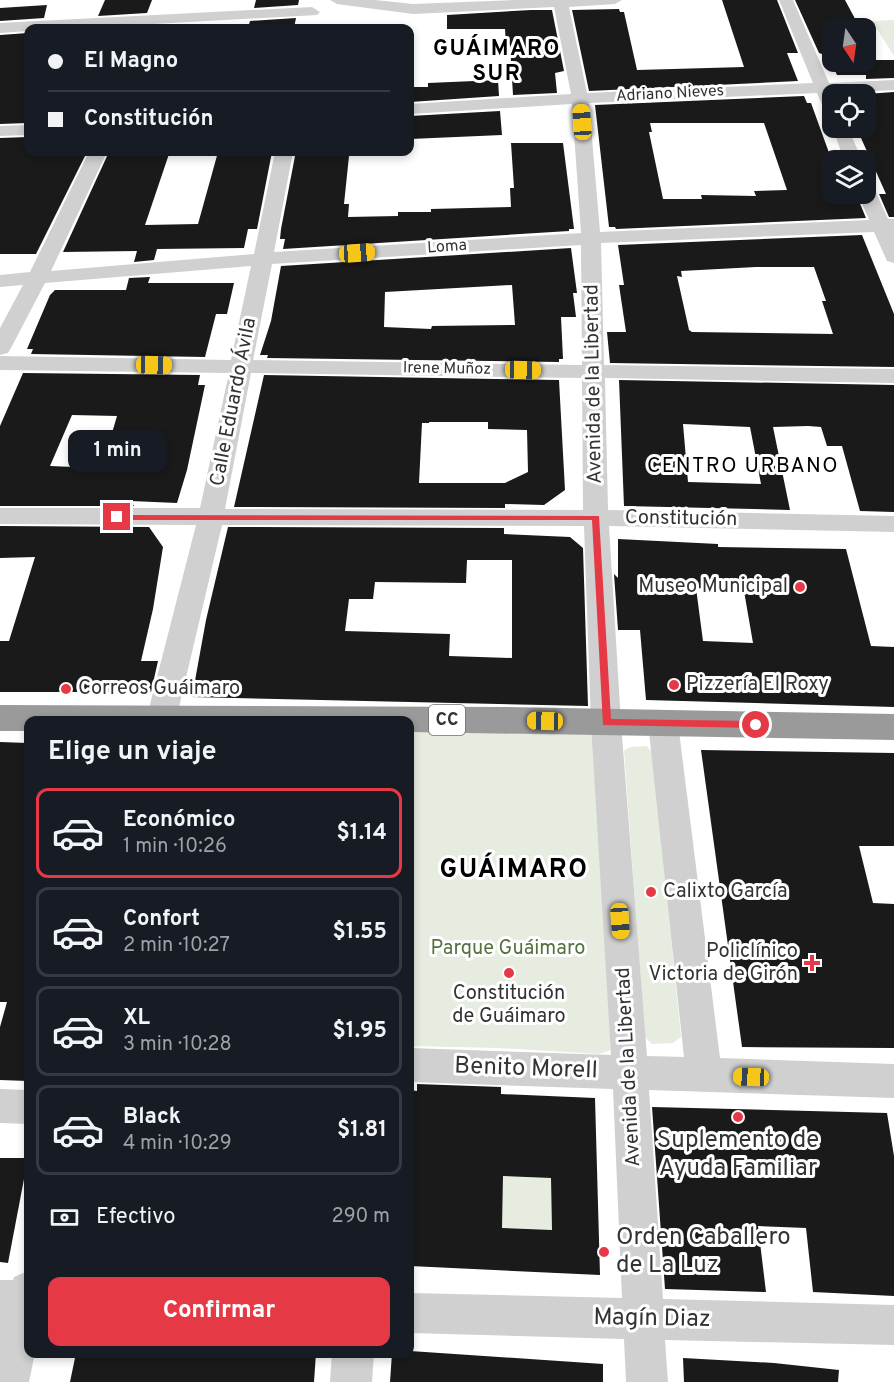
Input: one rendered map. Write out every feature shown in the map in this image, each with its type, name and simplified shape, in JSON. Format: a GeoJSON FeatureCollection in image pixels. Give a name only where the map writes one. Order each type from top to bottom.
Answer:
{"type":"FeatureCollection","features":[{"type":"Feature","properties":{"kind":"highway","name":"CC"},"geometry":{"type":"LineString","coordinates":[[0,718],[24,718]]}},
{"type":"Feature","properties":{"kind":"highway","name":"CC"},"geometry":{"type":"LineString","coordinates":[[414,720],[894,727]]}},
{"type":"Feature","properties":{"kind":"street"},"geometry":{"type":"LineString","coordinates":[[158,0],[152,24],[314,6],[310,24]]}},
{"type":"Feature","properties":{"kind":"street"},"geometry":{"type":"LineString","coordinates":[[337,0],[413,9],[615,0]]}},
{"type":"Feature","properties":{"kind":"street"},"geometry":{"type":"LineString","coordinates":[[786,0],[822,85]]}},
{"type":"Feature","properties":{"kind":"street","name":"Avenida de la Libertad"},"geometry":{"type":"LineString","coordinates":[[559,2],[580,98],[591,238],[596,518],[606,723],[630,1074],[647,1382]]}},
{"type":"Feature","properties":{"kind":"street"},"geometry":{"type":"LineString","coordinates":[[0,28],[24,27]]}},
{"type":"Feature","properties":{"kind":"street","name":"Adriano Nieves"},"geometry":{"type":"LineString","coordinates":[[876,86],[894,85]]}},
{"type":"Feature","properties":{"kind":"street","name":"Adriano Nieves"},"geometry":{"type":"LineString","coordinates":[[414,109],[580,98],[822,87]]}},
{"type":"Feature","properties":{"kind":"street"},"geometry":{"type":"LineString","coordinates":[[0,131],[24,130]]}},
{"type":"Feature","properties":{"kind":"street"},"geometry":{"type":"LineString","coordinates":[[0,348],[37,279],[96,156]]}},
{"type":"Feature","properties":{"kind":"street","name":"Calle Eduardo Ávila"},"geometry":{"type":"LineString","coordinates":[[162,716],[211,518],[283,156]]}},
{"type":"Feature","properties":{"kind":"street"},"geometry":{"type":"LineString","coordinates":[[874,204],[887,226],[894,257]]}},
{"type":"Feature","properties":{"kind":"street","name":"Loma"},"geometry":{"type":"LineString","coordinates":[[0,281],[263,259],[591,238],[887,226]]}},
{"type":"Feature","properties":{"kind":"street","name":"Irene Muñoz"},"geometry":{"type":"LineString","coordinates":[[0,363],[894,376]]}},
{"type":"Feature","properties":{"kind":"street","name":"Constitución"},"geometry":{"type":"LineString","coordinates":[[0,516],[596,518],[894,524]]}},
{"type":"Feature","properties":{"kind":"street"},"geometry":{"type":"LineString","coordinates":[[663,723],[704,1076]]}},
{"type":"Feature","properties":{"kind":"street","name":"Benito Morell"},"geometry":{"type":"LineString","coordinates":[[414,1065],[894,1081]]}},
{"type":"Feature","properties":{"kind":"street"},"geometry":{"type":"LineString","coordinates":[[0,1106],[24,1107]]}},
{"type":"Feature","properties":{"kind":"street"},"geometry":{"type":"LineString","coordinates":[[8,1382],[21,1298]]}},
{"type":"Feature","properties":{"kind":"street","name":"Magín Diaz"},"geometry":{"type":"LineString","coordinates":[[414,1313],[894,1325]]}},
{"type":"Feature","properties":{"kind":"street"},"geometry":{"type":"LineString","coordinates":[[351,1382],[353,1358]]}},
{"type":"Feature","properties":{"kind":"green space"},"geometry":{"type":"Polygon","coordinates":[[[894,20],[894,56],[876,27],[876,21],[894,20]]]}},
{"type":"Feature","properties":{"kind":"green space","name":"Parque Guáimaro"},"geometry":{"type":"Polygon","coordinates":[[[414,727],[597,735],[611,1050],[599,1054],[414,1046],[414,727]]]}},
{"type":"Feature","properties":{"kind":"green space"},"geometry":{"type":"Polygon","coordinates":[[[647,746],[652,753],[681,1037],[673,1043],[652,1044],[645,1037],[624,751],[630,747],[647,746]]]}},
{"type":"Feature","properties":{"kind":"green space"},"geometry":{"type":"Polygon","coordinates":[[[503,1176],[551,1178],[552,1230],[502,1228],[503,1176]]]}},
{"type":"Feature","properties":{"kind":"building"},"geometry":{"type":"Polygon","coordinates":[[[105,0],[152,0],[147,13],[98,16],[105,0]]]}},
{"type":"Feature","properties":{"kind":"building"},"geometry":{"type":"Polygon","coordinates":[[[256,0],[299,0],[298,5],[254,8],[256,0]]]}},
{"type":"Feature","properties":{"kind":"building"},"geometry":{"type":"Polygon","coordinates":[[[722,0],[777,0],[798,53],[787,53],[798,81],[589,91],[572,10],[619,9],[620,12],[624,12],[637,70],[744,67],[722,0]]]}},
{"type":"Feature","properties":{"kind":"building"},"geometry":{"type":"Polygon","coordinates":[[[795,0],[845,0],[855,18],[822,18],[822,54],[819,53],[795,0]]]}},
{"type":"Feature","properties":{"kind":"building"},"geometry":{"type":"Polygon","coordinates":[[[47,5],[44,18],[0,21],[0,8],[47,5]]]}},
{"type":"Feature","properties":{"kind":"building"},"geometry":{"type":"Polygon","coordinates":[[[552,10],[564,71],[555,73],[557,93],[513,95],[510,45],[506,45],[505,29],[447,29],[447,15],[552,10]]]}},
{"type":"Feature","properties":{"kind":"building"},"geometry":{"type":"Polygon","coordinates":[[[296,18],[295,24],[249,24],[250,21],[296,18]]]}},
{"type":"Feature","properties":{"kind":"building"},"geometry":{"type":"Polygon","coordinates":[[[24,33],[24,123],[0,124],[0,35],[24,33]]]}},
{"type":"Feature","properties":{"kind":"building"},"geometry":{"type":"Polygon","coordinates":[[[876,60],[894,60],[894,78],[866,79],[866,75],[837,75],[836,72],[876,72],[876,60]]]}},
{"type":"Feature","properties":{"kind":"building"},"geometry":{"type":"Polygon","coordinates":[[[498,80],[499,96],[414,102],[414,87],[428,87],[428,83],[498,80]]]}},
{"type":"Feature","properties":{"kind":"building"},"geometry":{"type":"Polygon","coordinates":[[[894,92],[894,217],[889,217],[879,194],[886,194],[876,172],[876,150],[866,150],[861,138],[876,138],[876,93],[894,92]]]}},
{"type":"Feature","properties":{"kind":"building"},"geometry":{"type":"Polygon","coordinates":[[[804,96],[807,103],[811,103],[828,150],[822,150],[822,204],[860,204],[866,218],[616,229],[609,227],[595,105],[804,96]],[[650,123],[652,132],[649,132],[663,199],[702,199],[701,195],[756,196],[754,191],[787,190],[764,123],[650,123]]]}},
{"type":"Feature","properties":{"kind":"building"},"geometry":{"type":"Polygon","coordinates":[[[500,111],[502,135],[414,139],[414,116],[500,111]]]}},
{"type":"Feature","properties":{"kind":"building"},"geometry":{"type":"Polygon","coordinates":[[[24,137],[24,156],[85,156],[36,254],[0,254],[0,138],[24,137]]]}},
{"type":"Feature","properties":{"kind":"building"},"geometry":{"type":"Polygon","coordinates":[[[511,143],[563,143],[574,229],[283,249],[285,239],[280,239],[281,229],[295,156],[349,156],[344,204],[349,204],[348,217],[398,216],[398,212],[431,212],[431,209],[511,207],[510,188],[514,188],[511,143]]]}},
{"type":"Feature","properties":{"kind":"building"},"geometry":{"type":"Polygon","coordinates":[[[107,156],[168,156],[145,225],[198,224],[217,156],[271,156],[257,229],[248,229],[244,248],[157,249],[154,260],[134,262],[137,251],[63,252],[107,156]]]}},
{"type":"Feature","properties":{"kind":"building"},"geometry":{"type":"Polygon","coordinates":[[[862,235],[894,314],[894,367],[610,363],[607,332],[626,332],[619,285],[624,285],[618,245],[862,235]],[[814,267],[681,271],[682,277],[677,276],[689,330],[692,332],[833,334],[822,301],[826,301],[814,267]]]}},
{"type":"Feature","properties":{"kind":"building"},"geometry":{"type":"Polygon","coordinates":[[[571,248],[577,293],[573,293],[576,317],[561,317],[563,359],[559,359],[559,362],[267,358],[268,355],[260,355],[271,321],[281,266],[571,248]],[[512,285],[385,292],[384,327],[431,329],[432,326],[515,325],[512,285]]]}},
{"type":"Feature","properties":{"kind":"building"},"geometry":{"type":"Polygon","coordinates":[[[150,277],[148,283],[234,283],[227,314],[216,314],[205,357],[31,354],[33,349],[27,349],[50,295],[55,290],[126,290],[129,278],[150,277]]]}},
{"type":"Feature","properties":{"kind":"building"},"geometry":{"type":"Polygon","coordinates":[[[23,373],[200,375],[198,385],[205,385],[187,470],[177,503],[131,501],[134,506],[0,506],[0,426],[23,373]],[[72,415],[50,466],[122,469],[131,433],[112,433],[117,416],[72,415]]]}},
{"type":"Feature","properties":{"kind":"building"},"geometry":{"type":"Polygon","coordinates":[[[264,375],[559,380],[565,490],[544,505],[505,504],[505,508],[234,507],[264,375]],[[488,422],[422,423],[419,483],[505,483],[528,472],[527,430],[488,429],[488,422]]]}},
{"type":"Feature","properties":{"kind":"building"},"geometry":{"type":"Polygon","coordinates":[[[619,380],[894,385],[894,512],[860,511],[842,446],[827,446],[821,427],[808,426],[773,427],[790,510],[624,506],[619,380]],[[683,424],[688,482],[761,484],[750,427],[683,424]]]}},
{"type":"Feature","properties":{"kind":"building"},"geometry":{"type":"Polygon","coordinates":[[[0,526],[149,527],[163,547],[153,609],[141,661],[158,661],[151,692],[0,692],[0,641],[9,641],[35,557],[0,558],[0,526]]]}},
{"type":"Feature","properties":{"kind":"building"},"geometry":{"type":"Polygon","coordinates":[[[228,527],[504,528],[504,534],[570,537],[583,548],[588,706],[192,697],[206,620],[228,527]],[[467,560],[466,583],[375,582],[373,599],[349,599],[345,631],[450,634],[449,656],[512,658],[512,560],[467,560]]]}},
{"type":"Feature","properties":{"kind":"building"},"geometry":{"type":"Polygon","coordinates":[[[618,539],[718,544],[718,547],[846,549],[871,646],[894,647],[894,707],[646,700],[640,630],[618,630],[614,574],[618,578],[618,539]],[[696,588],[703,641],[753,643],[744,591],[696,588]]]}},
{"type":"Feature","properties":{"kind":"building"},"geometry":{"type":"Polygon","coordinates":[[[0,742],[24,743],[24,1081],[0,1080],[0,1027],[7,1002],[0,1002],[0,742]]]}},
{"type":"Feature","properties":{"kind":"building"},"geometry":{"type":"Polygon","coordinates":[[[701,750],[894,753],[894,846],[859,846],[873,903],[894,904],[894,1048],[742,1047],[701,750]]]}},
{"type":"Feature","properties":{"kind":"building"},"geometry":{"type":"Polygon","coordinates":[[[417,1084],[501,1087],[501,1094],[595,1098],[600,1275],[414,1266],[414,1091],[417,1091],[417,1084]],[[503,1176],[502,1228],[552,1230],[551,1178],[503,1176]]]}},
{"type":"Feature","properties":{"kind":"building"},"geometry":{"type":"Polygon","coordinates":[[[652,1107],[887,1113],[894,1156],[894,1296],[813,1292],[806,1228],[758,1226],[766,1292],[665,1289],[652,1107]]]}},
{"type":"Feature","properties":{"kind":"building"},"geometry":{"type":"Polygon","coordinates":[[[0,1158],[24,1158],[24,1179],[8,1263],[0,1262],[0,1158]]]}},
{"type":"Feature","properties":{"kind":"building"},"geometry":{"type":"Polygon","coordinates":[[[414,1351],[603,1364],[603,1382],[390,1382],[392,1358],[414,1358],[414,1351]]]}},
{"type":"Feature","properties":{"kind":"building"},"geometry":{"type":"Polygon","coordinates":[[[75,1358],[316,1358],[314,1382],[70,1382],[75,1358]]]}},
{"type":"Feature","properties":{"kind":"building"},"geometry":{"type":"Polygon","coordinates":[[[683,1358],[774,1363],[839,1370],[838,1382],[684,1382],[683,1358]]]}},
{"type":"Feature","properties":{"kind":"place","name":"Museo Municipal"},"geometry":{"type":"Point","coordinates":[800,587]}},
{"type":"Feature","properties":{"kind":"place","name":"Pizzería El Roxy"},"geometry":{"type":"Point","coordinates":[674,685]}},
{"type":"Feature","properties":{"kind":"place","name":"Correos Guáimaro"},"geometry":{"type":"Point","coordinates":[66,689]}},
{"type":"Feature","properties":{"kind":"place","name":"Calixto García"},"geometry":{"type":"Point","coordinates":[651,892]}},
{"type":"Feature","properties":{"kind":"place","name":"Policlínico Victoria de Girón"},"geometry":{"type":"Point","coordinates":[812,963]}},
{"type":"Feature","properties":{"kind":"place","name":"Constitución de Guáimaro"},"geometry":{"type":"Point","coordinates":[509,973]}},
{"type":"Feature","properties":{"kind":"place","name":"Suplemento de Ayuda Familiar"},"geometry":{"type":"Point","coordinates":[738,1117]}},
{"type":"Feature","properties":{"kind":"place","name":"Orden Caballero de La Luz"},"geometry":{"type":"Point","coordinates":[604,1252]}},
{"type":"Feature","properties":{"kind":"district","name":"GUÁIMARO SUR"},"geometry":{"type":"Point","coordinates":[497,62]}},
{"type":"Feature","properties":{"kind":"district","name":"CENTRO URBANO"},"geometry":{"type":"Point","coordinates":[743,466]}},
{"type":"Feature","properties":{"kind":"district","name":"GUÁIMARO"},"geometry":{"type":"Point","coordinates":[514,870]}},
{"type":"Feature","properties":{"kind":"route"},"geometry":{"type":"LineString","coordinates":[[117,517],[596,518],[606,723],[756,725]]}}]}
